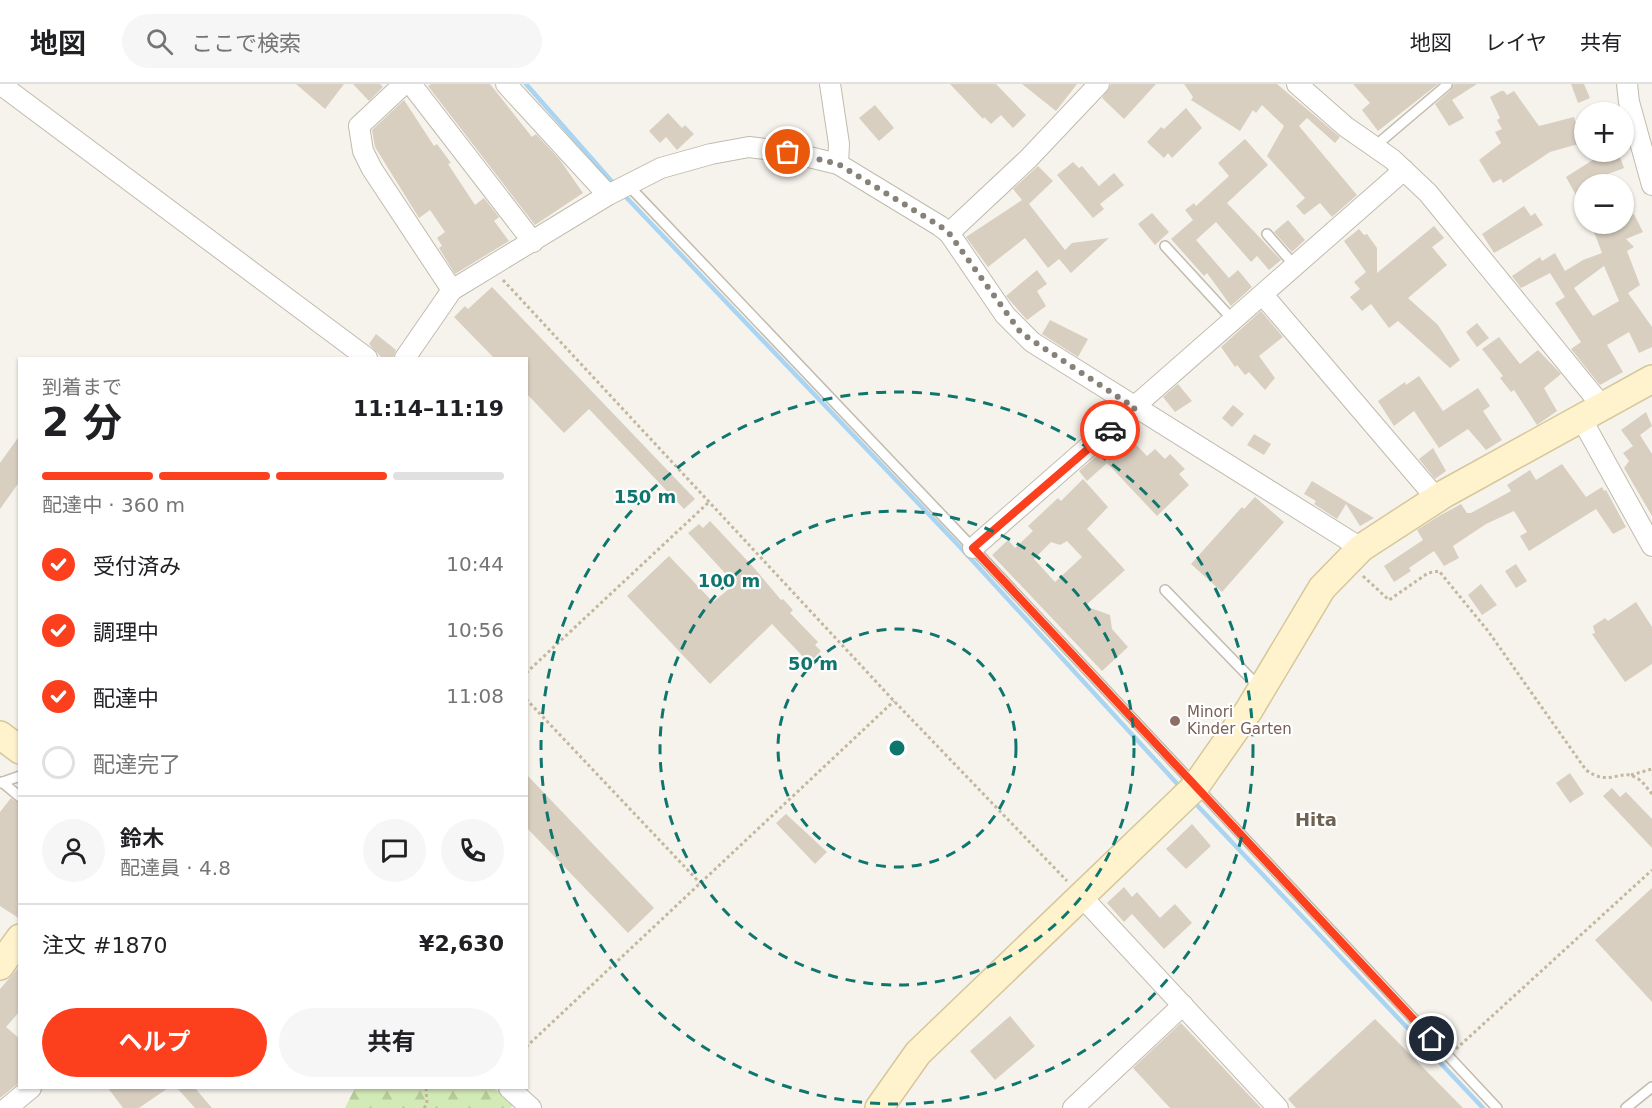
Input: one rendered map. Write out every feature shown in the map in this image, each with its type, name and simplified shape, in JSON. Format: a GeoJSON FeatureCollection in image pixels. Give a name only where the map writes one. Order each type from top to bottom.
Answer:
{"type":"FeatureCollection","features":[{"type":"Feature","properties":{"kind":"street"},"geometry":{"type":"LineString","coordinates":[[0,84],[366,357]]}},
{"type":"Feature","properties":{"kind":"street"},"geometry":{"type":"LineString","coordinates":[[404,84],[359,126],[363,151],[372,169],[452,290]]}},
{"type":"Feature","properties":{"kind":"street"},"geometry":{"type":"LineString","coordinates":[[411,84],[533,242]]}},
{"type":"Feature","properties":{"kind":"street"},"geometry":{"type":"LineString","coordinates":[[506,84],[608,195]]}},
{"type":"Feature","properties":{"kind":"street"},"geometry":{"type":"LineString","coordinates":[[830,84],[839,144],[838,164]]}},
{"type":"Feature","properties":{"kind":"street"},"geometry":{"type":"LineString","coordinates":[[949,233],[1028,159],[1099,84]]}},
{"type":"Feature","properties":{"kind":"street"},"geometry":{"type":"LineString","coordinates":[[1297,84],[1346,127],[1404,170],[1458,227],[1592,412],[1652,546]]}},
{"type":"Feature","properties":{"kind":"street"},"geometry":{"type":"LineString","coordinates":[[1627,84],[1632,117],[1652,185]]}},
{"type":"Feature","properties":{"kind":"street"},"geometry":{"type":"LineString","coordinates":[[406,357],[452,290],[492,268],[608,195],[661,168],[711,154],[749,147],[788,152],[838,164],[949,233],[1021,333],[1355,554]]}},
{"type":"Feature","properties":{"kind":"street"},"geometry":{"type":"LineString","coordinates":[[973,548],[1404,170]]}},
{"type":"Feature","properties":{"kind":"street"},"geometry":{"type":"LineString","coordinates":[[1263,295],[1437,499]]}},
{"type":"Feature","properties":{"kind":"street"},"geometry":{"type":"LineString","coordinates":[[879,1108],[918,1053],[1189,794],[1216,760],[1262,689],[1322,588],[1355,554],[1437,499],[1652,379]]}},
{"type":"Feature","properties":{"kind":"street"},"geometry":{"type":"LineString","coordinates":[[0,735],[18,748]]}},
{"type":"Feature","properties":{"kind":"street"},"geometry":{"type":"LineString","coordinates":[[1083,897],[1278,1108]]}},
{"type":"Feature","properties":{"kind":"street"},"geometry":{"type":"LineString","coordinates":[[1073,1108],[1183,1005]]}},
{"type":"Feature","properties":{"kind":"street"},"geometry":{"type":"LineString","coordinates":[[7,1108],[30,1089]]}},
{"type":"Feature","properties":{"kind":"street"},"geometry":{"type":"LineString","coordinates":[[510,1089],[531,1108]]}},
{"type":"Feature","properties":{"kind":"lane"},"geometry":{"type":"LineString","coordinates":[[1374,147],[1447,85]]}},
{"type":"Feature","properties":{"kind":"lane"},"geometry":{"type":"LineString","coordinates":[[628,185],[973,548],[1189,794],[1497,1108]]}},
{"type":"Feature","properties":{"kind":"lane"},"geometry":{"type":"LineString","coordinates":[[1267,234],[1295,266]]}},
{"type":"Feature","properties":{"kind":"lane"},"geometry":{"type":"LineString","coordinates":[[1165,246],[1234,321]]}},
{"type":"Feature","properties":{"kind":"lane"},"geometry":{"type":"LineString","coordinates":[[1166,590],[1262,689]]}},
{"type":"Feature","properties":{"kind":"lane"},"geometry":{"type":"LineString","coordinates":[[1,782],[18,777]]}},
{"type":"Feature","properties":{"kind":"lane"},"geometry":{"type":"LineString","coordinates":[[1,782],[18,795]]}},
{"type":"Feature","properties":{"kind":"lane"},"geometry":{"type":"LineString","coordinates":[[1626,1108],[1652,1087]]}},
{"type":"Feature","properties":{"kind":"path"},"geometry":{"type":"LineString","coordinates":[[492,268],[894,701],[1083,897]]}},
{"type":"Feature","properties":{"kind":"path"},"geometry":{"type":"LineString","coordinates":[[528,671],[709,502]]}},
{"type":"Feature","properties":{"kind":"path"},"geometry":{"type":"LineString","coordinates":[[1355,554],[1381,595],[1389,600],[1428,573],[1439,571],[1488,631],[1586,770],[1595,777],[1605,779],[1652,769]]}},
{"type":"Feature","properties":{"kind":"path"},"geometry":{"type":"LineString","coordinates":[[528,701],[700,883]]}},
{"type":"Feature","properties":{"kind":"path"},"geometry":{"type":"LineString","coordinates":[[528,1045],[894,701]]}},
{"type":"Feature","properties":{"kind":"path"},"geometry":{"type":"LineString","coordinates":[[1630,775],[1636,777],[1652,794]]}},
{"type":"Feature","properties":{"kind":"path"},"geometry":{"type":"LineString","coordinates":[[1448,1056],[1652,870]]}},
{"type":"Feature","properties":{"kind":"path"},"geometry":{"type":"LineString","coordinates":[[424,1108],[427,1104],[426,1089]]}},
{"type":"Feature","properties":{"kind":"green space"},"geometry":{"type":"Polygon","coordinates":[[[354,1089],[494,1089],[514,1102],[511,1108],[345,1108],[354,1089]]]}},
{"type":"Feature","properties":{"kind":"building"},"geometry":{"type":"Polygon","coordinates":[[[296,84],[344,84],[325,109],[296,84]]]}},
{"type":"Feature","properties":{"kind":"building"},"geometry":{"type":"Polygon","coordinates":[[[353,84],[380,84],[383,87],[369,101],[353,84]]]}},
{"type":"Feature","properties":{"kind":"building"},"geometry":{"type":"Polygon","coordinates":[[[431,84],[490,84],[532,137],[536,134],[560,160],[583,193],[535,225],[428,86],[431,84]]]}},
{"type":"Feature","properties":{"kind":"building"},"geometry":{"type":"Polygon","coordinates":[[[950,84],[996,84],[1026,115],[1013,128],[1001,115],[991,124],[984,117],[983,119],[950,84]]]}},
{"type":"Feature","properties":{"kind":"building"},"geometry":{"type":"Polygon","coordinates":[[[1022,84],[1077,84],[1056,111],[1022,84]]]}},
{"type":"Feature","properties":{"kind":"building"},"geometry":{"type":"Polygon","coordinates":[[[1111,84],[1156,84],[1124,119],[1102,98],[1111,84]]]}},
{"type":"Feature","properties":{"kind":"building"},"geometry":{"type":"Polygon","coordinates":[[[1184,84],[1277,84],[1340,137],[1335,143],[1307,118],[1299,126],[1357,195],[1332,217],[1320,203],[1304,215],[1296,206],[1305,198],[1267,156],[1284,126],[1262,105],[1256,113],[1253,110],[1240,131],[1191,100],[1193,97],[1184,84]]]}},
{"type":"Feature","properties":{"kind":"building"},"geometry":{"type":"Polygon","coordinates":[[[1353,84],[1438,84],[1378,131],[1362,110],[1370,103],[1353,84]]]}},
{"type":"Feature","properties":{"kind":"building"},"geometry":{"type":"Polygon","coordinates":[[[1454,84],[1477,84],[1452,100],[1464,118],[1449,126],[1435,104],[1451,90],[1454,84]]]}},
{"type":"Feature","properties":{"kind":"building"},"geometry":{"type":"Polygon","coordinates":[[[1571,84],[1584,84],[1590,98],[1578,102],[1571,84]]]}},
{"type":"Feature","properties":{"kind":"building"},"geometry":{"type":"Polygon","coordinates":[[[1501,91],[1507,95],[1514,91],[1539,126],[1574,117],[1574,145],[1550,152],[1503,183],[1501,179],[1493,183],[1479,160],[1501,143],[1495,132],[1502,129],[1497,120],[1500,118],[1490,97],[1501,91]]]}},
{"type":"Feature","properties":{"kind":"building"},"geometry":{"type":"Polygon","coordinates":[[[404,100],[434,146],[437,144],[451,163],[448,164],[475,205],[484,198],[499,217],[494,221],[509,241],[455,274],[439,248],[442,246],[437,238],[445,232],[430,210],[419,218],[375,147],[372,130],[404,100]]]}},
{"type":"Feature","properties":{"kind":"building"},"geometry":{"type":"Polygon","coordinates":[[[875,105],[894,128],[879,141],[859,118],[875,105]]]}},
{"type":"Feature","properties":{"kind":"building"},"geometry":{"type":"Polygon","coordinates":[[[1186,108],[1202,128],[1172,158],[1168,153],[1164,158],[1147,142],[1161,127],[1164,129],[1186,108]]]}},
{"type":"Feature","properties":{"kind":"building"},"geometry":{"type":"Polygon","coordinates":[[[668,113],[682,128],[685,125],[694,134],[677,150],[666,137],[660,143],[649,131],[668,113]]]}},
{"type":"Feature","properties":{"kind":"building"},"geometry":{"type":"Polygon","coordinates":[[[1245,139],[1268,165],[1227,203],[1281,260],[1269,270],[1257,256],[1251,262],[1216,222],[1196,240],[1229,278],[1238,270],[1252,287],[1231,306],[1207,273],[1204,276],[1171,239],[1193,220],[1185,210],[1194,203],[1196,206],[1229,176],[1218,163],[1245,139]]]}},
{"type":"Feature","properties":{"kind":"building"},"geometry":{"type":"Polygon","coordinates":[[[1073,162],[1079,168],[1082,166],[1099,186],[1114,173],[1124,185],[1100,204],[1104,209],[1093,218],[1057,175],[1073,162]]]}},
{"type":"Feature","properties":{"kind":"building"},"geometry":{"type":"Polygon","coordinates":[[[1590,162],[1622,162],[1624,168],[1608,174],[1574,174],[1574,192],[1566,177],[1590,162]]]}},
{"type":"Feature","properties":{"kind":"building"},"geometry":{"type":"Polygon","coordinates":[[[1038,166],[1053,181],[1029,204],[1065,250],[1072,243],[1109,238],[1071,273],[1059,259],[1048,268],[1025,238],[988,267],[966,237],[1022,200],[1013,189],[1038,166]]]}},
{"type":"Feature","properties":{"kind":"building"},"geometry":{"type":"Polygon","coordinates":[[[1524,206],[1531,216],[1535,213],[1543,225],[1494,253],[1482,234],[1524,206]]]}},
{"type":"Feature","properties":{"kind":"building"},"geometry":{"type":"Polygon","coordinates":[[[1152,213],[1169,232],[1155,245],[1138,224],[1152,213]]]}},
{"type":"Feature","properties":{"kind":"building"},"geometry":{"type":"Polygon","coordinates":[[[1634,214],[1643,232],[1626,239],[1634,247],[1627,251],[1640,285],[1628,293],[1652,327],[1652,347],[1639,353],[1629,332],[1607,345],[1623,372],[1600,385],[1571,349],[1581,342],[1555,303],[1565,297],[1550,273],[1521,288],[1512,276],[1540,257],[1542,261],[1555,253],[1565,271],[1583,260],[1602,253],[1595,234],[1634,234],[1634,214]],[[1604,266],[1574,288],[1593,316],[1619,301],[1604,266]]]}},
{"type":"Feature","properties":{"kind":"building"},"geometry":{"type":"Polygon","coordinates":[[[1288,220],[1305,240],[1292,252],[1274,232],[1288,220]]]}},
{"type":"Feature","properties":{"kind":"building"},"geometry":{"type":"Polygon","coordinates":[[[1434,226],[1444,238],[1432,247],[1447,265],[1408,298],[1438,325],[1460,360],[1450,368],[1398,321],[1389,328],[1371,304],[1362,311],[1350,297],[1360,289],[1354,282],[1366,272],[1344,241],[1359,229],[1364,235],[1367,234],[1377,248],[1377,273],[1434,226]]]}},
{"type":"Feature","properties":{"kind":"building"},"geometry":{"type":"Polygon","coordinates":[[[1037,270],[1047,284],[1037,291],[1046,306],[1027,320],[1006,296],[1037,270]]]}},
{"type":"Feature","properties":{"kind":"building"},"geometry":{"type":"Polygon","coordinates":[[[492,287],[695,499],[684,509],[589,409],[564,433],[528,395],[528,357],[493,357],[454,317],[465,306],[468,309],[492,287]]]}},
{"type":"Feature","properties":{"kind":"building"},"geometry":{"type":"Polygon","coordinates":[[[1261,311],[1283,337],[1259,356],[1275,378],[1265,390],[1249,372],[1245,375],[1237,365],[1235,367],[1221,347],[1261,311]]]}},
{"type":"Feature","properties":{"kind":"building"},"geometry":{"type":"Polygon","coordinates":[[[1050,320],[1088,339],[1078,357],[1042,334],[1050,320]]]}},
{"type":"Feature","properties":{"kind":"building"},"geometry":{"type":"Polygon","coordinates":[[[1477,323],[1489,338],[1477,347],[1466,332],[1477,323]]]}},
{"type":"Feature","properties":{"kind":"building"},"geometry":{"type":"Polygon","coordinates":[[[376,334],[396,350],[393,357],[381,357],[369,344],[376,334]]]}},
{"type":"Feature","properties":{"kind":"building"},"geometry":{"type":"Polygon","coordinates":[[[1499,337],[1520,364],[1538,350],[1561,374],[1544,388],[1557,411],[1537,425],[1514,390],[1511,392],[1500,378],[1503,376],[1482,349],[1499,337]]]}},
{"type":"Feature","properties":{"kind":"building"},"geometry":{"type":"Polygon","coordinates":[[[1419,376],[1443,411],[1478,388],[1490,406],[1483,411],[1502,440],[1486,450],[1468,429],[1439,448],[1414,411],[1394,426],[1378,401],[1405,382],[1406,385],[1419,376]]]}},
{"type":"Feature","properties":{"kind":"building"},"geometry":{"type":"Polygon","coordinates":[[[1178,384],[1192,401],[1175,412],[1163,397],[1178,384]]]}},
{"type":"Feature","properties":{"kind":"building"},"geometry":{"type":"Polygon","coordinates":[[[1233,405],[1244,414],[1232,427],[1222,418],[1233,405]]]}},
{"type":"Feature","properties":{"kind":"building"},"geometry":{"type":"Polygon","coordinates":[[[1646,412],[1652,426],[1640,435],[1652,454],[1652,516],[1624,468],[1629,461],[1623,453],[1633,446],[1621,430],[1646,412]]]}},
{"type":"Feature","properties":{"kind":"building"},"geometry":{"type":"Polygon","coordinates":[[[1124,432],[1147,456],[1155,449],[1165,459],[1170,454],[1185,469],[1179,474],[1189,485],[1157,516],[1107,463],[1087,481],[1079,471],[1124,432]]]}},
{"type":"Feature","properties":{"kind":"building"},"geometry":{"type":"Polygon","coordinates":[[[1254,434],[1271,444],[1264,455],[1247,445],[1254,434]]]}},
{"type":"Feature","properties":{"kind":"building"},"geometry":{"type":"Polygon","coordinates":[[[18,438],[18,484],[0,509],[0,463],[18,438]]]}},
{"type":"Feature","properties":{"kind":"building"},"geometry":{"type":"Polygon","coordinates":[[[1433,448],[1446,471],[1435,479],[1419,459],[1433,448]]]}},
{"type":"Feature","properties":{"kind":"building"},"geometry":{"type":"Polygon","coordinates":[[[1562,464],[1586,497],[1602,487],[1604,491],[1606,490],[1626,527],[1613,534],[1596,509],[1529,551],[1520,536],[1527,532],[1514,511],[1486,524],[1453,546],[1459,558],[1444,566],[1434,551],[1409,568],[1411,571],[1394,582],[1384,566],[1423,540],[1417,530],[1461,504],[1467,513],[1471,513],[1511,491],[1507,485],[1530,470],[1536,480],[1562,464]]]}},
{"type":"Feature","properties":{"kind":"building"},"geometry":{"type":"Polygon","coordinates":[[[1083,479],[1108,507],[1087,529],[1125,570],[1085,606],[1110,615],[1112,629],[1128,647],[1102,671],[992,555],[1008,540],[1015,548],[1033,531],[1028,526],[1058,498],[1061,501],[1083,479]],[[1067,541],[1060,545],[1051,542],[1034,559],[1055,582],[1082,557],[1067,541]]]}},
{"type":"Feature","properties":{"kind":"building"},"geometry":{"type":"Polygon","coordinates":[[[1312,481],[1374,518],[1360,526],[1346,504],[1337,519],[1314,504],[1316,501],[1304,494],[1312,481]]]}},
{"type":"Feature","properties":{"kind":"building"},"geometry":{"type":"Polygon","coordinates":[[[1255,497],[1284,522],[1222,592],[1191,564],[1242,507],[1244,509],[1255,497]]]}},
{"type":"Feature","properties":{"kind":"building"},"geometry":{"type":"Polygon","coordinates":[[[710,521],[781,600],[783,599],[793,610],[790,613],[818,642],[815,645],[821,651],[809,663],[772,624],[710,684],[627,596],[669,556],[713,602],[735,584],[688,533],[699,524],[703,528],[710,521]]]}},
{"type":"Feature","properties":{"kind":"building"},"geometry":{"type":"Polygon","coordinates":[[[1516,564],[1527,581],[1516,588],[1505,571],[1516,564]]]}},
{"type":"Feature","properties":{"kind":"building"},"geometry":{"type":"Polygon","coordinates":[[[1481,584],[1497,605],[1482,615],[1468,595],[1481,584]]]}},
{"type":"Feature","properties":{"kind":"building"},"geometry":{"type":"Polygon","coordinates":[[[1636,602],[1652,627],[1652,664],[1625,682],[1592,634],[1595,633],[1593,626],[1605,618],[1608,621],[1636,602]]]}},
{"type":"Feature","properties":{"kind":"building"},"geometry":{"type":"Polygon","coordinates":[[[1570,773],[1584,794],[1570,803],[1556,783],[1570,773]]]}},
{"type":"Feature","properties":{"kind":"building"},"geometry":{"type":"Polygon","coordinates":[[[528,776],[654,908],[628,933],[528,829],[528,776]]]}},
{"type":"Feature","properties":{"kind":"building"},"geometry":{"type":"Polygon","coordinates":[[[1612,788],[1620,797],[1626,792],[1652,819],[1652,848],[1603,796],[1612,788]]]}},
{"type":"Feature","properties":{"kind":"building"},"geometry":{"type":"Polygon","coordinates":[[[11,798],[18,803],[18,918],[0,906],[0,812],[11,798]]]}},
{"type":"Feature","properties":{"kind":"building"},"geometry":{"type":"Polygon","coordinates":[[[786,814],[827,852],[815,864],[776,823],[786,814]]]}},
{"type":"Feature","properties":{"kind":"building"},"geometry":{"type":"Polygon","coordinates":[[[1192,824],[1211,846],[1186,869],[1166,849],[1192,824]]]}},
{"type":"Feature","properties":{"kind":"building"},"geometry":{"type":"Polygon","coordinates":[[[1124,887],[1132,897],[1137,892],[1160,918],[1175,904],[1192,923],[1164,949],[1132,914],[1124,922],[1107,903],[1124,887]]]}},
{"type":"Feature","properties":{"kind":"building"},"geometry":{"type":"Polygon","coordinates":[[[1652,888],[1652,1002],[1595,940],[1652,888]]]}},
{"type":"Feature","properties":{"kind":"building"},"geometry":{"type":"Polygon","coordinates":[[[18,968],[18,1013],[6,1027],[18,1037],[18,1084],[0,1098],[0,989],[18,968]]]}},
{"type":"Feature","properties":{"kind":"building"},"geometry":{"type":"Polygon","coordinates":[[[1010,1016],[1035,1046],[995,1080],[970,1051],[1010,1016]]]}},
{"type":"Feature","properties":{"kind":"building"},"geometry":{"type":"Polygon","coordinates":[[[1375,1019],[1463,1108],[1296,1108],[1288,1099],[1375,1019]]]}},
{"type":"Feature","properties":{"kind":"building"},"geometry":{"type":"Polygon","coordinates":[[[1181,1023],[1261,1108],[1170,1108],[1133,1068],[1181,1023]]]}},
{"type":"Feature","properties":{"kind":"building"},"geometry":{"type":"Polygon","coordinates":[[[109,1089],[167,1089],[139,1108],[123,1108],[109,1089]]]}},
{"type":"Feature","properties":{"kind":"building"},"geometry":{"type":"Polygon","coordinates":[[[178,1089],[196,1089],[212,1108],[195,1108],[178,1089]]]}},
{"type":"Feature","properties":{"kind":"waterway"},"geometry":{"type":"LineString","coordinates":[[526,84],[615,185]]}},
{"type":"Feature","properties":{"kind":"waterway"},"geometry":{"type":"LineString","coordinates":[[623,194],[960,547],[1182,789]]}},
{"type":"Feature","properties":{"kind":"waterway"},"geometry":{"type":"LineString","coordinates":[[1194,802],[1483,1108]]}},
{"type":"Feature","properties":{"kind":"way so far"},"geometry":{"type":"LineString","coordinates":[[788,152],[838,164],[949,233],[1005,315],[1021,333],[1135,408],[1110,430]]}},
{"type":"Feature","properties":{"kind":"place","name":"Minori Kinder Garten"},"geometry":{"type":"Point","coordinates":[1175,721]}},
{"type":"Feature","properties":{"kind":"district","name":"Hita"},"geometry":{"type":"Point","coordinates":[1316,819]}},
{"type":"Feature","properties":{"kind":"route"},"geometry":{"type":"LineString","coordinates":[[1110,430],[973,548],[1432,1039]]}}]}
